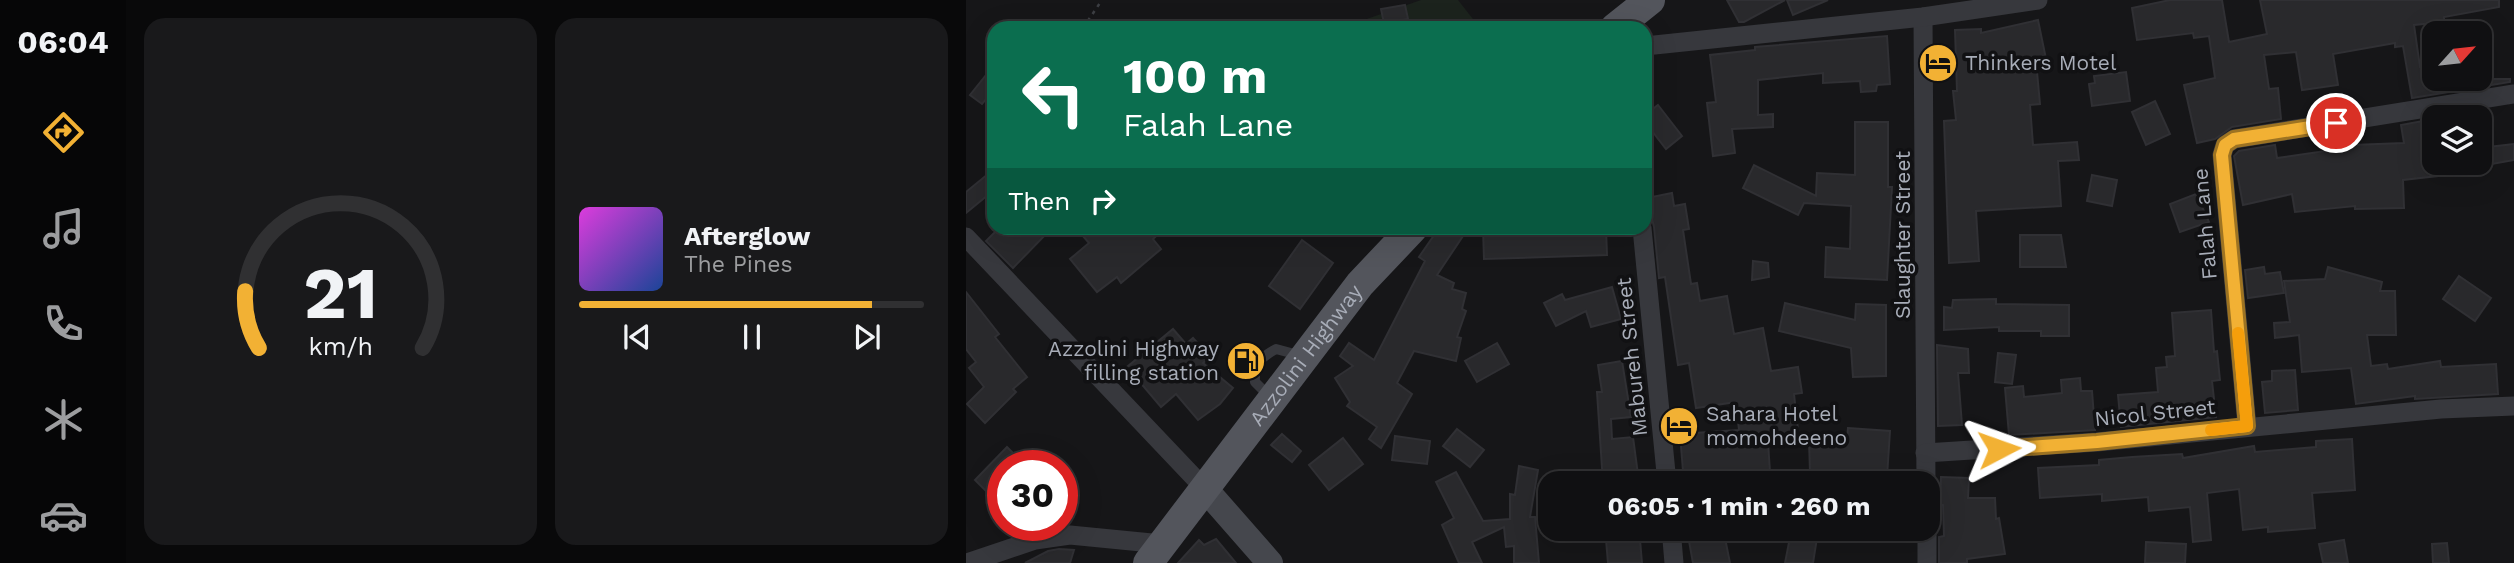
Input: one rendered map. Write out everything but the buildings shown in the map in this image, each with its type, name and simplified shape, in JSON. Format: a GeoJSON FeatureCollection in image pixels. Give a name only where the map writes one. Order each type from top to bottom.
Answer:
{"type":"FeatureCollection","features":[{"type":"Feature","properties":{"kind":"main road"},"geometry":{"type":"LineString","coordinates":[[1625,21],[1650,0]]}},
{"type":"Feature","properties":{"kind":"main road","name":"Azzolini Highway"},"geometry":{"type":"LineString","coordinates":[[1155,554],[1360,284],[1406,235]]}},
{"type":"Feature","properties":{"kind":"main road"},"geometry":{"type":"LineString","coordinates":[[1206,490],[1270,563]]}},
{"type":"Feature","properties":{"kind":"street"},"geometry":{"type":"LineString","coordinates":[[1652,45],[1923,17],[2038,0]]}},
{"type":"Feature","properties":{"kind":"street","name":"Slaughter Street"},"geometry":{"type":"LineString","coordinates":[[1923,17],[1925,453]]}},
{"type":"Feature","properties":{"kind":"street","name":"Falah Lane"},"geometry":{"type":"LineString","coordinates":[[2247,426],[2222,155],[2225,145],[2234,139],[2514,94]]}},
{"type":"Feature","properties":{"kind":"street","name":"Mabureh Street"},"geometry":{"type":"LineString","coordinates":[[1643,235],[1666,471]]}},
{"type":"Feature","properties":{"kind":"street"},"geometry":{"type":"LineString","coordinates":[[966,237],[1206,490]]}},
{"type":"Feature","properties":{"kind":"street","name":"Nicol Street"},"geometry":{"type":"LineString","coordinates":[[1925,453],[2097,442],[2441,409],[2514,406]]}},
{"type":"Feature","properties":{"kind":"street"},"geometry":{"type":"LineString","coordinates":[[1925,453],[1926,471]]}},
{"type":"Feature","properties":{"kind":"street"},"geometry":{"type":"LineString","coordinates":[[968,563],[1035,540],[1070,535],[1155,554]]}},
{"type":"Feature","properties":{"kind":"street"},"geometry":{"type":"LineString","coordinates":[[1672,541],[1674,563]]}},
{"type":"Feature","properties":{"kind":"street"},"geometry":{"type":"LineString","coordinates":[[1927,541],[1927,563]]}},
{"type":"Feature","properties":{"kind":"path"},"geometry":{"type":"LineString","coordinates":[[1088,21],[1102,0]]}},
{"type":"Feature","properties":{"kind":"shaded area"},"geometry":{"type":"Polygon","coordinates":[[[1421,0],[1458,0],[1474,21],[1361,21],[1421,0]]]}},
{"type":"Feature","properties":{"kind":"slow traffic"},"geometry":{"type":"LineString","coordinates":[[2211,430],[2247,426],[2238,333]]}},
{"type":"Feature","properties":{"kind":"place","name":"Thinkers Motel"},"geometry":{"type":"Point","coordinates":[1938,63]}},
{"type":"Feature","properties":{"kind":"place","name":"Azzolini Highway filling station"},"geometry":{"type":"Point","coordinates":[1246,361]}},
{"type":"Feature","properties":{"kind":"place","name":"Sahara Hotel momohdeeno"},"geometry":{"type":"Point","coordinates":[1679,426]}},
{"type":"Feature","properties":{"kind":"route"},"geometry":{"type":"LineString","coordinates":[[1999,449],[2247,426],[2222,155],[2225,145],[2234,139],[2336,123]]}}]}
